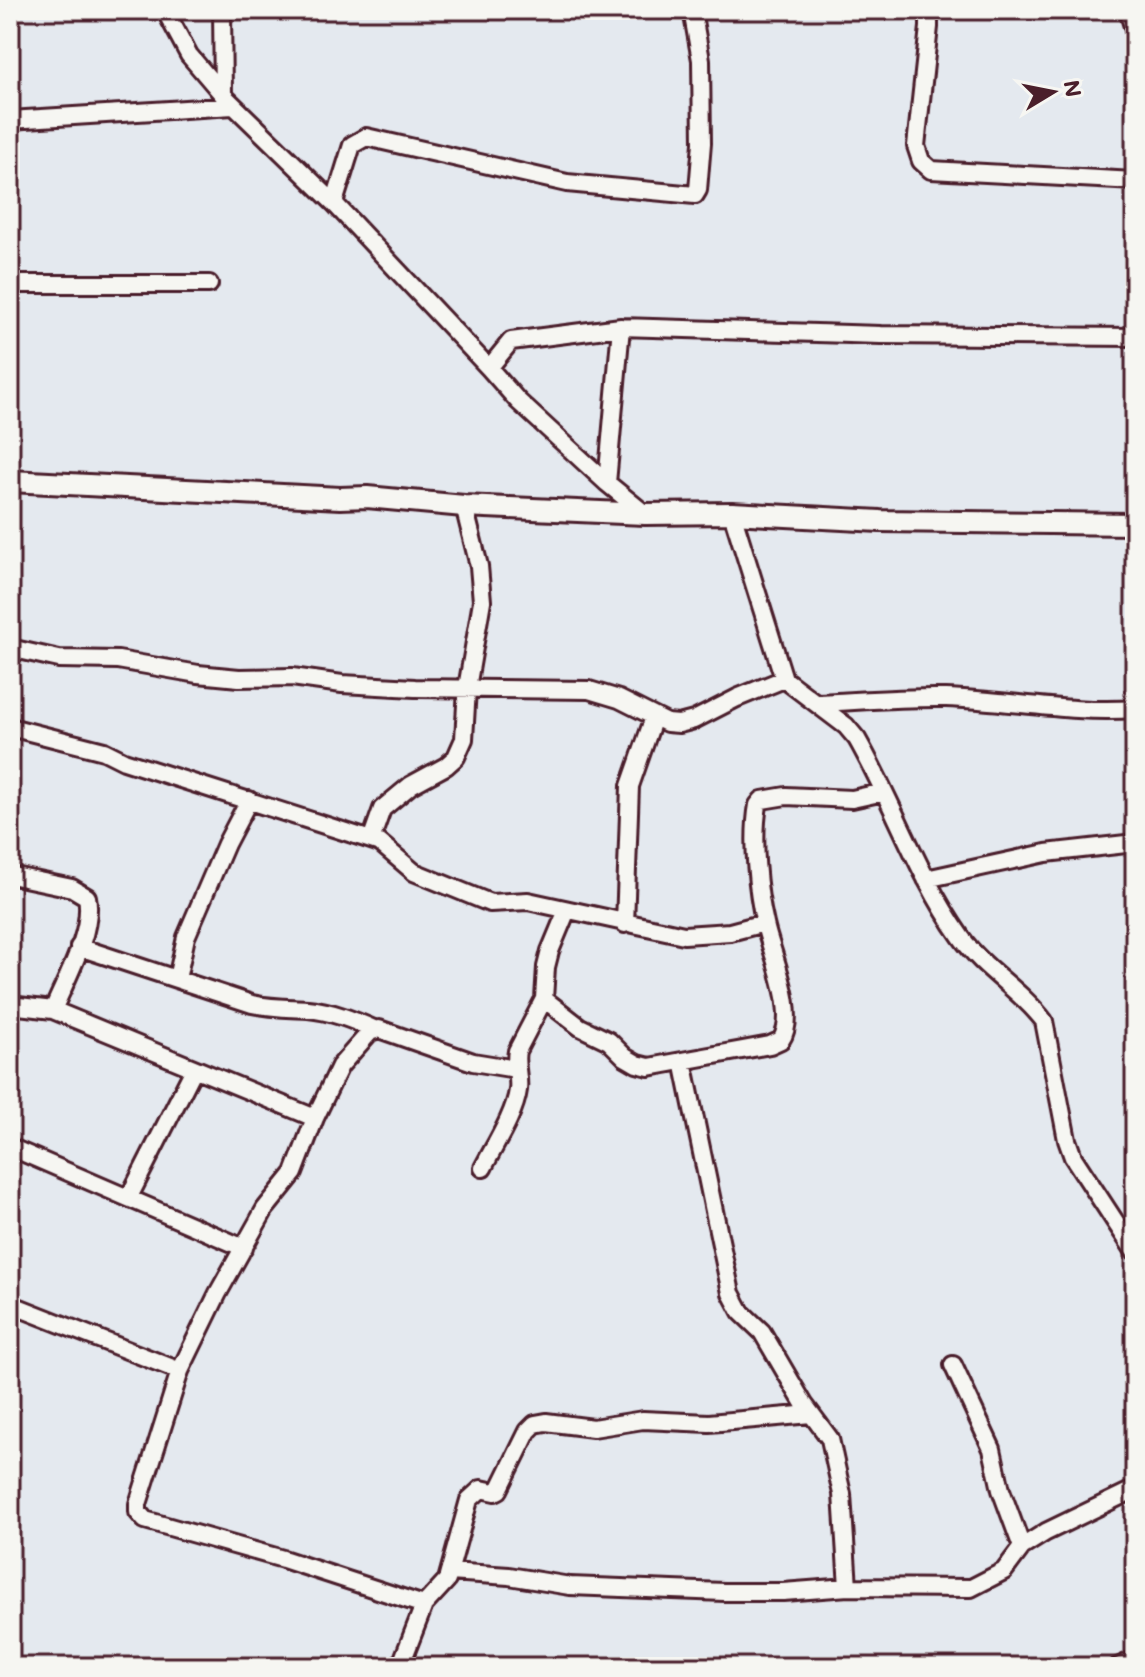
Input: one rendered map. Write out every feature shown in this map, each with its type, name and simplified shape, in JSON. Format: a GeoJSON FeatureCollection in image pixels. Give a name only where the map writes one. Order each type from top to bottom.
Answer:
{"type":"FeatureCollection","features":[{"type":"Feature","properties":{"kind":"street"},"geometry":{"type":"LineString","coordinates":[[165,10],[189,55],[228,100],[334,203],[518,401],[645,514]]}},
{"type":"Feature","properties":{"kind":"street"},"geometry":{"type":"LineString","coordinates":[[222,10],[228,100]]}},
{"type":"Feature","properties":{"kind":"street"},"geometry":{"type":"LineString","coordinates":[[334,203],[352,145],[366,137],[567,183],[695,195],[702,143],[702,101],[701,60],[692,10]]}},
{"type":"Feature","properties":{"kind":"street"},"geometry":{"type":"LineString","coordinates":[[929,10],[916,146],[921,161],[931,170],[1135,181]]}},
{"type":"Feature","properties":{"kind":"street"},"geometry":{"type":"LineString","coordinates":[[1128,10],[1135,33]]}},
{"type":"Feature","properties":{"kind":"street"},"geometry":{"type":"LineString","coordinates":[[10,120],[228,100]]}},
{"type":"Feature","properties":{"kind":"street"},"geometry":{"type":"LineString","coordinates":[[10,284],[209,284]]}},
{"type":"Feature","properties":{"kind":"street"},"geometry":{"type":"LineString","coordinates":[[489,368],[511,341],[621,327],[881,335],[1135,337]]}},
{"type":"Feature","properties":{"kind":"street"},"geometry":{"type":"LineString","coordinates":[[607,483],[621,327]]}},
{"type":"Feature","properties":{"kind":"street"},"geometry":{"type":"LineString","coordinates":[[10,481],[367,497],[464,506],[645,514],[732,513],[880,521],[1135,524]]}},
{"type":"Feature","properties":{"kind":"street"},"geometry":{"type":"LineString","coordinates":[[371,840],[382,809],[411,785],[456,757],[462,748],[467,727],[467,688],[482,601],[479,566],[464,506]]}},
{"type":"Feature","properties":{"kind":"street"},"geometry":{"type":"LineString","coordinates":[[732,513],[784,679],[846,726],[857,739],[926,879],[969,948],[1044,1021],[1073,1157],[1135,1252]]}},
{"type":"Feature","properties":{"kind":"street"},"geometry":{"type":"LineString","coordinates":[[10,648],[59,659],[118,660],[239,678],[292,677],[342,684],[415,688],[589,690],[619,699],[667,723],[679,724],[784,679]]}},
{"type":"Feature","properties":{"kind":"street"},"geometry":{"type":"LineString","coordinates":[[817,703],[947,698],[1089,711],[1135,709]]}},
{"type":"Feature","properties":{"kind":"street"},"geometry":{"type":"LineString","coordinates":[[625,924],[630,786],[654,717]]}},
{"type":"Feature","properties":{"kind":"street"},"geometry":{"type":"LineString","coordinates":[[10,727],[104,751],[124,761],[380,843],[414,872],[490,903],[528,901],[662,932],[702,935],[764,923]]}},
{"type":"Feature","properties":{"kind":"street"},"geometry":{"type":"LineString","coordinates":[[544,999],[580,1027],[609,1041],[625,1057],[649,1067],[770,1045],[781,1040],[788,1024],[785,997],[764,923],[757,855],[758,805],[762,800],[786,796],[852,799],[884,792]]}},
{"type":"Feature","properties":{"kind":"street"},"geometry":{"type":"LineString","coordinates":[[177,979],[186,937],[226,844],[249,800]]}},
{"type":"Feature","properties":{"kind":"street"},"geometry":{"type":"LineString","coordinates":[[926,879],[1046,853],[1135,843]]}},
{"type":"Feature","properties":{"kind":"street"},"geometry":{"type":"LineString","coordinates":[[10,875],[72,888],[87,897],[90,911],[53,1010]]}},
{"type":"Feature","properties":{"kind":"street"},"geometry":{"type":"LineString","coordinates":[[483,1168],[515,1101],[519,1088],[517,1051],[544,999],[550,951],[567,910]]}},
{"type":"Feature","properties":{"kind":"street"},"geometry":{"type":"LineString","coordinates":[[79,947],[252,1004],[281,1010],[310,1009],[348,1018],[473,1062],[516,1069]]}},
{"type":"Feature","properties":{"kind":"street"},"geometry":{"type":"LineString","coordinates":[[10,1005],[53,1010],[315,1118]]}},
{"type":"Feature","properties":{"kind":"street"},"geometry":{"type":"LineString","coordinates":[[374,1029],[340,1066],[315,1118],[294,1173],[265,1209],[180,1371],[138,1512],[145,1520],[283,1559],[424,1605]]}},
{"type":"Feature","properties":{"kind":"street"},"geometry":{"type":"LineString","coordinates":[[683,1061],[731,1293],[741,1312],[762,1332],[811,1414],[826,1432],[833,1449],[842,1494],[848,1587]]}},
{"type":"Feature","properties":{"kind":"street"},"geometry":{"type":"LineString","coordinates":[[129,1197],[194,1069]]}},
{"type":"Feature","properties":{"kind":"street"},"geometry":{"type":"LineString","coordinates":[[10,1147],[244,1248]]}},
{"type":"Feature","properties":{"kind":"street"},"geometry":{"type":"LineString","coordinates":[[10,1304],[180,1371]]}},
{"type":"Feature","properties":{"kind":"street"},"geometry":{"type":"LineString","coordinates":[[953,1365],[992,1449],[1001,1490],[1022,1547]]}},
{"type":"Feature","properties":{"kind":"street"},"geometry":{"type":"LineString","coordinates":[[400,1667],[424,1605],[450,1572],[469,1500],[481,1489],[499,1490],[528,1431],[535,1424],[546,1422],[593,1428],[643,1420],[709,1423],[811,1414]]}},
{"type":"Feature","properties":{"kind":"street"},"geometry":{"type":"LineString","coordinates":[[450,1572],[509,1576],[570,1586],[651,1590],[783,1592],[848,1587],[971,1588],[1004,1571],[1022,1547],[1046,1532],[1135,1489]]}},
{"type":"Feature","properties":{"kind":"street"},"geometry":{"type":"LineString","coordinates":[[1118,1667],[1135,1659]]}}]}
